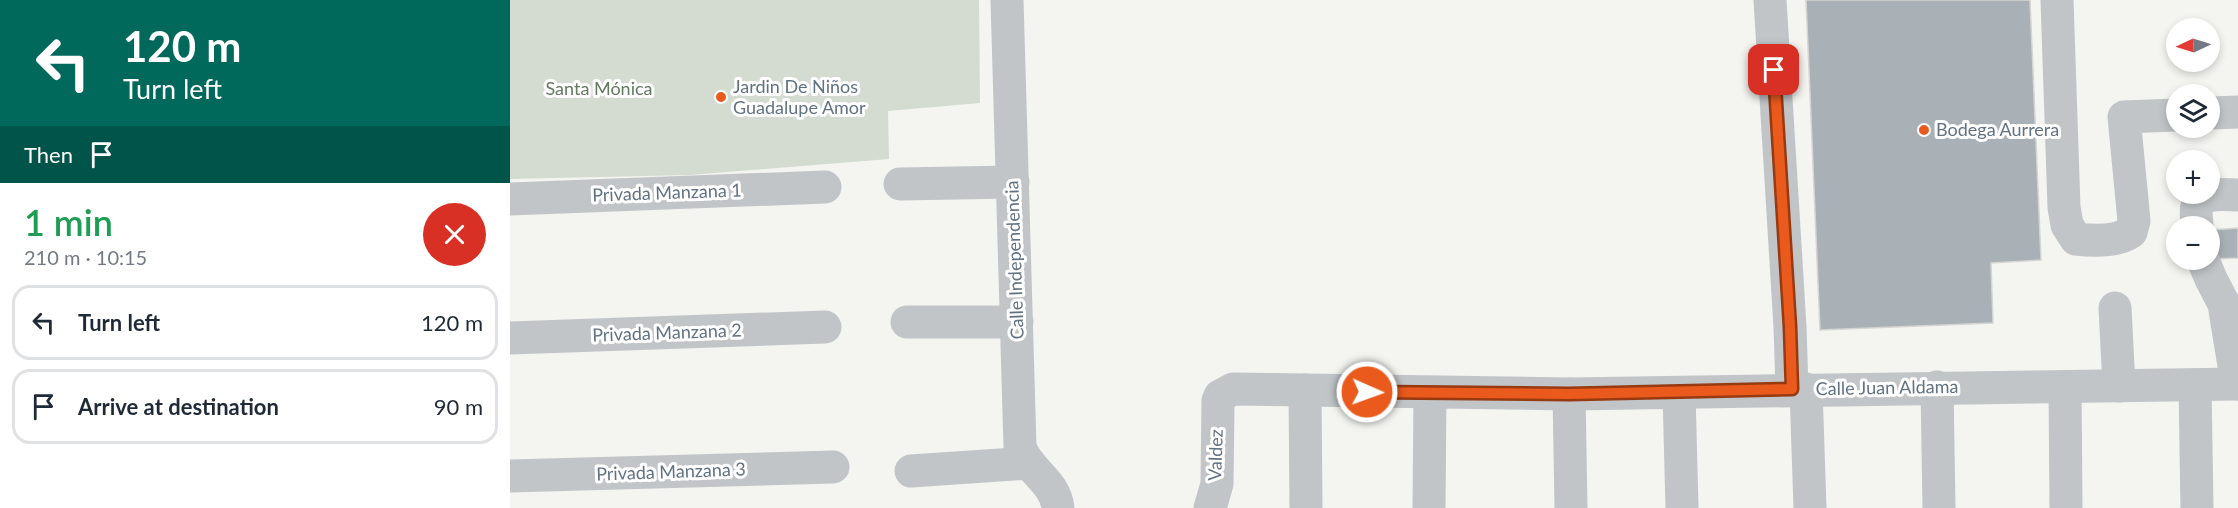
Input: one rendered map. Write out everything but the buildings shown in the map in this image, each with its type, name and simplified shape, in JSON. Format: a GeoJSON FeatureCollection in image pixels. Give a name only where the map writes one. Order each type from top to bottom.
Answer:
{"type":"FeatureCollection","features":[{"type":"Feature","properties":{"kind":"street","name":"Calle Independencia"},"geometry":{"type":"LineString","coordinates":[[1008,0],[1020,447],[1029,464],[1052,489],[1058,508]]}},
{"type":"Feature","properties":{"kind":"street"},"geometry":{"type":"LineString","coordinates":[[1770,0],[1790,327],[1799,389],[1810,508]]}},
{"type":"Feature","properties":{"kind":"street"},"geometry":{"type":"LineString","coordinates":[[2057,0],[2064,207],[2067,225],[2076,239],[2112,239],[2124,237],[2131,232],[2134,221],[2124,117],[2166,115]]}},
{"type":"Feature","properties":{"kind":"street"},"geometry":{"type":"LineString","coordinates":[[2220,113],[2238,112]]}},
{"type":"Feature","properties":{"kind":"street"},"geometry":{"type":"LineString","coordinates":[[900,184],[1013,182]]}},
{"type":"Feature","properties":{"kind":"street","name":"Privada Manzana 1"},"geometry":{"type":"LineString","coordinates":[[510,199],[825,187]]}},
{"type":"Feature","properties":{"kind":"street"},"geometry":{"type":"LineString","coordinates":[[2196,216],[2196,206],[2200,200],[2210,196],[2238,195]]}},
{"type":"Feature","properties":{"kind":"street"},"geometry":{"type":"LineString","coordinates":[[2217,273],[2226,312],[2237,384]]}},
{"type":"Feature","properties":{"kind":"street"},"geometry":{"type":"LineString","coordinates":[[2115,308],[2119,386]]}},
{"type":"Feature","properties":{"kind":"street"},"geometry":{"type":"LineString","coordinates":[[907,322],[1017,322]]}},
{"type":"Feature","properties":{"kind":"street","name":"Privada Manzana 2"},"geometry":{"type":"LineString","coordinates":[[510,339],[825,327]]}},
{"type":"Feature","properties":{"kind":"street","name":"Calle Juan Aldama"},"geometry":{"type":"LineString","coordinates":[[1218,401],[1220,396],[1233,389],[1569,394],[2237,384]]}},
{"type":"Feature","properties":{"kind":"street"},"geometry":{"type":"LineString","coordinates":[[2195,385],[2197,508]]}},
{"type":"Feature","properties":{"kind":"street"},"geometry":{"type":"LineString","coordinates":[[1937,387],[1939,508]]}},
{"type":"Feature","properties":{"kind":"street"},"geometry":{"type":"LineString","coordinates":[[2065,387],[2066,508]]}},
{"type":"Feature","properties":{"kind":"street"},"geometry":{"type":"LineString","coordinates":[[1305,390],[1306,508]]}},
{"type":"Feature","properties":{"kind":"street"},"geometry":{"type":"LineString","coordinates":[[1429,508],[1430,393]]}},
{"type":"Feature","properties":{"kind":"street"},"geometry":{"type":"LineString","coordinates":[[1679,393],[1682,508]]}},
{"type":"Feature","properties":{"kind":"street"},"geometry":{"type":"LineString","coordinates":[[1569,394],[1571,508]]}},
{"type":"Feature","properties":{"kind":"street","name":"Valdez"},"geometry":{"type":"LineString","coordinates":[[1210,508],[1217,484],[1218,401]]}},
{"type":"Feature","properties":{"kind":"street"},"geometry":{"type":"LineString","coordinates":[[911,471],[1029,464]]}},
{"type":"Feature","properties":{"kind":"street","name":"Privada Manzana 3"},"geometry":{"type":"LineString","coordinates":[[510,476],[833,467]]}},
{"type":"Feature","properties":{"kind":"green space","name":"Santa Mónica"},"geometry":{"type":"Polygon","coordinates":[[[510,0],[979,0],[980,103],[888,111],[889,159],[690,175],[510,179],[510,0]]]}},
{"type":"Feature","properties":{"kind":"place","name":"Jardin De Niños Guadalupe Amor"},"geometry":{"type":"Point","coordinates":[721,97]}},
{"type":"Feature","properties":{"kind":"place","name":"Bodega Aurrera"},"geometry":{"type":"Point","coordinates":[1924,130]}},
{"type":"Feature","properties":{"kind":"route"},"geometry":{"type":"LineString","coordinates":[[1367,392],[1569,394],[1792,389],[1774,70]]}}]}
